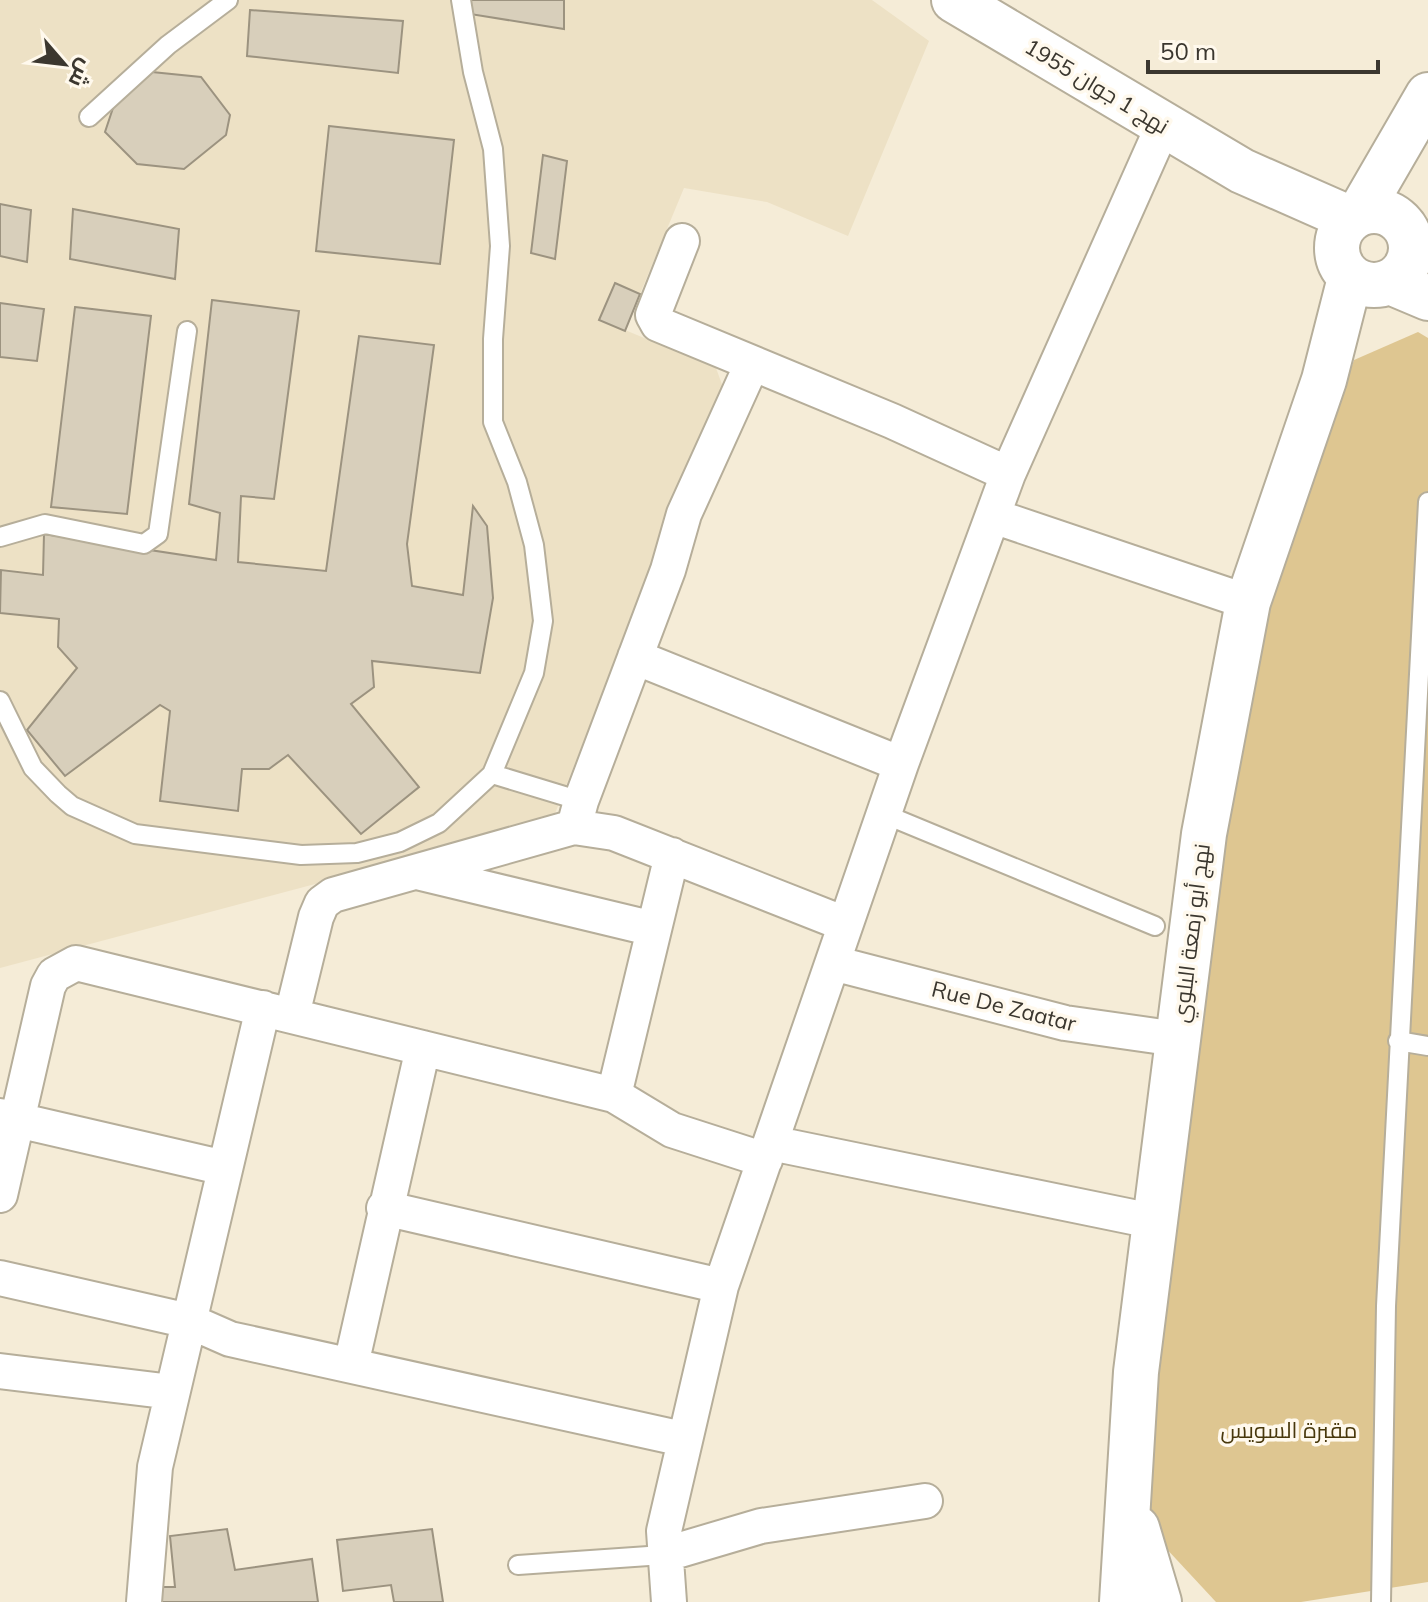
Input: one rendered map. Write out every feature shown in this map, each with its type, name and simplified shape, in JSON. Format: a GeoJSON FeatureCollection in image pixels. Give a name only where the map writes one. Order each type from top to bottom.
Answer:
{"type":"FeatureCollection","features":[{"type":"Feature","properties":{"kind":"main road","name":"نهج 1 جوان 1955"},"geometry":{"type":"LineString","coordinates":[[954,0],[1384,258]]}},
{"type":"Feature","properties":{"kind":"main road"},"geometry":{"type":"LineString","coordinates":[[1384,258],[1424,102]]}},
{"type":"Feature","properties":{"kind":"main road","name":"نهج أبو زمعة البلوي"},"geometry":{"type":"LineString","coordinates":[[1122,1602],[1136,1372],[1157,1222],[1177,1039],[1204,834],[1248,602],[1324,380],[1384,258]]}},
{"type":"Feature","properties":{"kind":"main road","name":"نهج أبو زمعة البلوي"},"geometry":{"type":"LineString","coordinates":[[1128,1499],[1159,1602]]}},
{"type":"Feature","properties":{"kind":"street"},"geometry":{"type":"LineString","coordinates":[[669,1602],[663,1555],[664,1531],[721,1286],[901,764],[1008,474],[1163,126]]}},
{"type":"Feature","properties":{"kind":"street"},"geometry":{"type":"LineString","coordinates":[[682,241],[654,321],[892,421],[1008,474]]}},
{"type":"Feature","properties":{"kind":"street"},"geometry":{"type":"LineString","coordinates":[[577,814],[668,570],[684,514],[752,364]]}},
{"type":"Feature","properties":{"kind":"street"},"geometry":{"type":"LineString","coordinates":[[993,516],[1248,602]]}},
{"type":"Feature","properties":{"kind":"street"},"geometry":{"type":"LineString","coordinates":[[635,657],[901,764]]}},
{"type":"Feature","properties":{"kind":"street"},"geometry":{"type":"LineString","coordinates":[[144,1602],[155,1467],[225,1168],[277,1012],[322,903],[333,895],[415,872],[577,814],[614,833],[845,924]]}},
{"type":"Feature","properties":{"kind":"street"},"geometry":{"type":"LineString","coordinates":[[614,1095],[672,855]]}},
{"type":"Feature","properties":{"kind":"street"},"geometry":{"type":"LineString","coordinates":[[415,872],[654,929]]}},
{"type":"Feature","properties":{"kind":"street"},"geometry":{"type":"LineString","coordinates":[[0,1195],[8,1118],[48,986],[54,975],[76,963],[614,1095],[672,1130],[768,1152],[1157,1222]]}},
{"type":"Feature","properties":{"kind":"street","name":"Rue De Zaatar"},"geometry":{"type":"LineString","coordinates":[[833,963],[1065,1023],[1177,1039]]}},
{"type":"Feature","properties":{"kind":"street"},"geometry":{"type":"LineString","coordinates":[[351,1365],[384,1208],[423,1048]]}},
{"type":"Feature","properties":{"kind":"street"},"geometry":{"type":"LineString","coordinates":[[8,1118],[225,1168]]}},
{"type":"Feature","properties":{"kind":"street"},"geometry":{"type":"LineString","coordinates":[[384,1208],[721,1286]]}},
{"type":"Feature","properties":{"kind":"street"},"geometry":{"type":"LineString","coordinates":[[0,1278],[189,1321],[230,1339],[683,1439]]}},
{"type":"Feature","properties":{"kind":"street"},"geometry":{"type":"LineString","coordinates":[[0,1371],[172,1392]]}},
{"type":"Feature","properties":{"kind":"street"},"geometry":{"type":"LineString","coordinates":[[663,1555],[761,1526],[925,1501]]}},
{"type":"Feature","properties":{"kind":"lane"},"geometry":{"type":"LineString","coordinates":[[89,117],[168,45],[228,0]]}},
{"type":"Feature","properties":{"kind":"lane"},"geometry":{"type":"LineString","coordinates":[[0,701],[33,768],[58,794],[72,806],[135,834],[301,855],[357,853],[400,842],[439,823],[492,774],[534,673],[543,621],[534,545],[517,482],[493,422],[498,218],[493,149],[473,72],[461,0]]}},
{"type":"Feature","properties":{"kind":"lane"},"geometry":{"type":"LineString","coordinates":[[0,537],[45,524],[144,544],[158,534],[187,331]]}},
{"type":"Feature","properties":{"kind":"lane"},"geometry":{"type":"LineString","coordinates":[[1381,1602],[1386,1306],[1428,502]]}},
{"type":"Feature","properties":{"kind":"lane"},"geometry":{"type":"LineString","coordinates":[[492,774],[577,814]]}},
{"type":"Feature","properties":{"kind":"lane"},"geometry":{"type":"LineString","coordinates":[[884,814],[1155,926]]}},
{"type":"Feature","properties":{"kind":"lane"},"geometry":{"type":"LineString","coordinates":[[1398,1041],[1428,1046]]}},
{"type":"Feature","properties":{"kind":"lane"},"geometry":{"type":"LineString","coordinates":[[518,1565],[663,1555]]}},
{"type":"Feature","properties":{"kind":"shaded area"},"geometry":{"type":"Polygon","coordinates":[[[0,0],[872,0],[929,41],[848,236],[767,202],[684,188],[625,330],[716,368],[724,390],[552,821],[0,968],[0,0]]]}},
{"type":"Feature","properties":{"kind":"green space","name":"مقبرة السويس"},"geometry":{"type":"Polygon","coordinates":[[[1418,332],[1428,338],[1428,1582],[1301,1602],[1216,1602],[1150,1531],[1147,1399],[1217,865],[1265,615],[1354,360],[1418,332]]]}},
{"type":"Feature","properties":{"kind":"building"},"geometry":{"type":"Polygon","coordinates":[[[471,0],[564,0],[564,29],[470,14],[471,0]]]}},
{"type":"Feature","properties":{"kind":"building"},"geometry":{"type":"Polygon","coordinates":[[[250,10],[403,21],[398,73],[247,56],[250,10]]]}},
{"type":"Feature","properties":{"kind":"building"},"geometry":{"type":"Polygon","coordinates":[[[142,71],[201,77],[230,115],[226,135],[184,169],[137,164],[105,132],[116,99],[142,71]]]}},
{"type":"Feature","properties":{"kind":"building"},"geometry":{"type":"Polygon","coordinates":[[[329,126],[454,140],[440,264],[316,251],[329,126]]]}},
{"type":"Feature","properties":{"kind":"building"},"geometry":{"type":"Polygon","coordinates":[[[543,155],[567,161],[555,259],[531,253],[543,155]]]}},
{"type":"Feature","properties":{"kind":"building"},"geometry":{"type":"Polygon","coordinates":[[[0,204],[31,210],[27,262],[0,256],[0,204]]]}},
{"type":"Feature","properties":{"kind":"building"},"geometry":{"type":"Polygon","coordinates":[[[73,209],[179,229],[175,279],[70,259],[73,209]]]}},
{"type":"Feature","properties":{"kind":"building"},"geometry":{"type":"Polygon","coordinates":[[[615,283],[640,294],[625,331],[599,320],[615,283]]]}},
{"type":"Feature","properties":{"kind":"building"},"geometry":{"type":"Polygon","coordinates":[[[212,300],[299,311],[274,499],[241,496],[238,562],[326,571],[359,336],[434,345],[407,544],[412,586],[463,595],[473,506],[487,526],[493,598],[480,673],[372,661],[374,687],[351,704],[419,787],[361,834],[288,755],[269,769],[242,769],[238,811],[160,801],[170,711],[160,705],[65,776],[27,730],[77,668],[58,647],[59,619],[0,613],[1,570],[43,575],[44,534],[216,560],[220,513],[189,504],[212,300]]]}},
{"type":"Feature","properties":{"kind":"building"},"geometry":{"type":"Polygon","coordinates":[[[0,303],[44,309],[37,361],[0,357],[0,303]]]}},
{"type":"Feature","properties":{"kind":"building"},"geometry":{"type":"Polygon","coordinates":[[[75,307],[151,316],[127,514],[51,507],[75,307]]]}},
{"type":"Feature","properties":{"kind":"building"},"geometry":{"type":"Polygon","coordinates":[[[227,1529],[235,1570],[312,1559],[318,1602],[157,1602],[154,1587],[175,1587],[170,1536],[227,1529]]]}},
{"type":"Feature","properties":{"kind":"building"},"geometry":{"type":"Polygon","coordinates":[[[432,1529],[443,1602],[394,1602],[391,1585],[343,1591],[337,1540],[432,1529]]]}}]}
